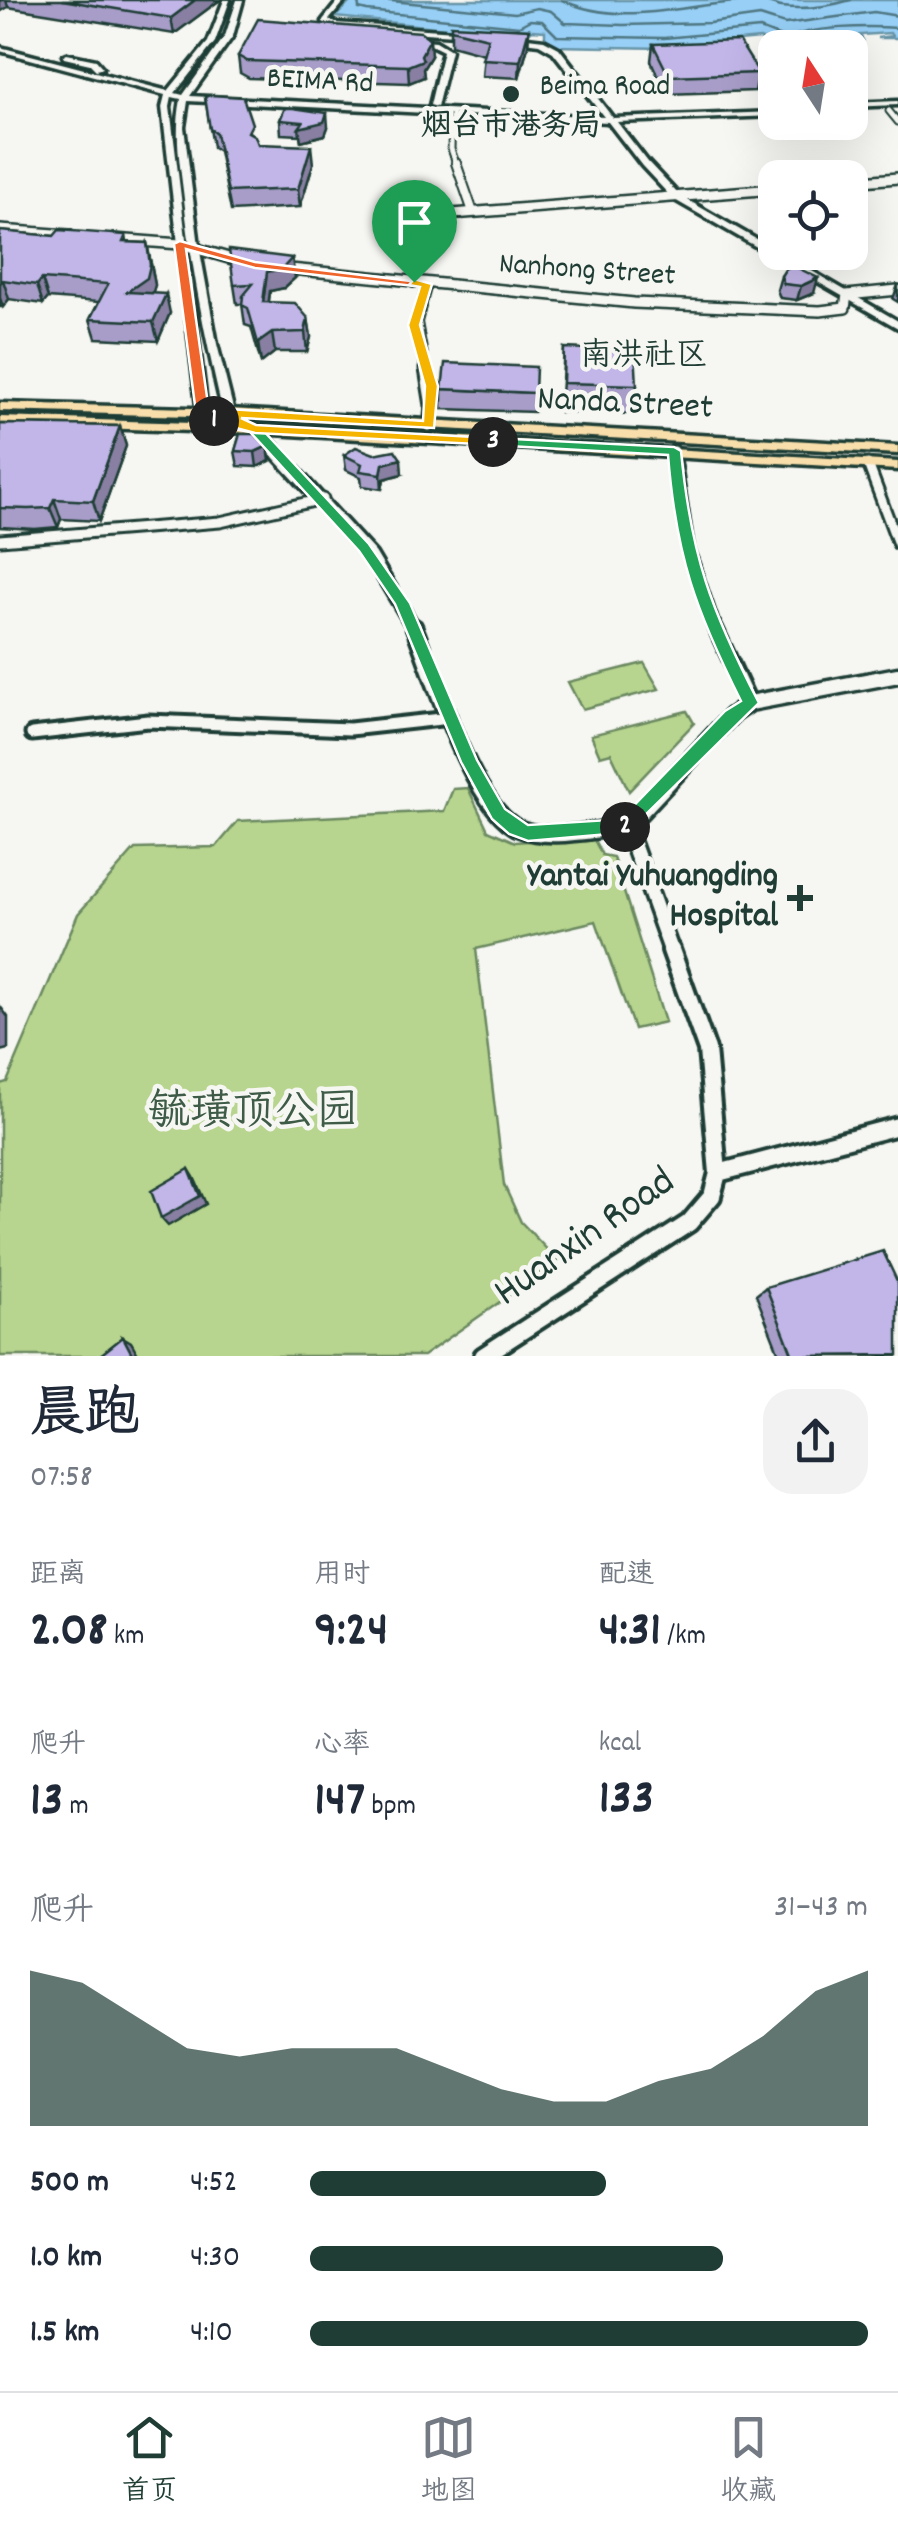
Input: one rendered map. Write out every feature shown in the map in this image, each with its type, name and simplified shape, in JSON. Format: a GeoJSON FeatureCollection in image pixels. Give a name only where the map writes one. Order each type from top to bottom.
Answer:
{"type":"FeatureCollection","features":[{"type":"Feature","properties":{"kind":"main road"},"geometry":{"type":"LineString","coordinates":[[202,413],[180,244],[171,93],[211,42],[227,0]]}},
{"type":"Feature","properties":{"kind":"main road"},"geometry":{"type":"LineString","coordinates":[[240,0],[233,28],[187,95],[180,132],[195,248],[228,413],[241,425],[255,429]]}},
{"type":"Feature","properties":{"kind":"main road"},"geometry":{"type":"LineString","coordinates":[[343,0],[325,22],[335,26],[476,34]]}},
{"type":"Feature","properties":{"kind":"main road"},"geometry":{"type":"LineString","coordinates":[[233,28],[246,29]]}},
{"type":"Feature","properties":{"kind":"main road"},"geometry":{"type":"LineString","coordinates":[[494,36],[554,47],[676,197],[898,325]]}},
{"type":"Feature","properties":{"kind":"main road"},"geometry":{"type":"LineString","coordinates":[[380,39],[433,43],[447,50],[434,105]]}},
{"type":"Feature","properties":{"kind":"main road"},"geometry":{"type":"LineString","coordinates":[[0,46],[99,68],[171,93]]}},
{"type":"Feature","properties":{"kind":"main road"},"geometry":{"type":"LineString","coordinates":[[0,46],[187,95]]}},
{"type":"Feature","properties":{"kind":"main road"},"geometry":{"type":"LineString","coordinates":[[68,56],[93,62],[99,68]]}},
{"type":"Feature","properties":{"kind":"main road","name":"BEIMA Rd"},"geometry":{"type":"LineString","coordinates":[[187,95],[434,105]]}},
{"type":"Feature","properties":{"kind":"main road","name":"BEIMA Rd"},"geometry":{"type":"LineString","coordinates":[[187,95],[452,114]]}},
{"type":"Feature","properties":{"kind":"main road","name":"Beima Road"},"geometry":{"type":"LineString","coordinates":[[434,105],[608,117]]}},
{"type":"Feature","properties":{"kind":"main road"},"geometry":{"type":"LineString","coordinates":[[868,108],[895,108]]}},
{"type":"Feature","properties":{"kind":"main road","name":"Beima Road"},"geometry":{"type":"LineString","coordinates":[[452,114],[608,117],[758,112]]}},
{"type":"Feature","properties":{"kind":"main road"},"geometry":{"type":"LineString","coordinates":[[155,412],[186,405],[200,390]]}},
{"type":"Feature","properties":{"kind":"main road"},"geometry":{"type":"LineString","coordinates":[[0,407],[202,413],[226,425],[255,429]]}},
{"type":"Feature","properties":{"kind":"main road","name":"Nanda Street"},"geometry":{"type":"LineString","coordinates":[[202,413],[898,450]]}},
{"type":"Feature","properties":{"kind":"main road","name":"Nanda Street"},"geometry":{"type":"LineString","coordinates":[[0,421],[255,429],[898,466]]}},
{"type":"Feature","properties":{"kind":"street"},"geometry":{"type":"LineString","coordinates":[[895,108],[898,122]]}},
{"type":"Feature","properties":{"kind":"street"},"geometry":{"type":"LineString","coordinates":[[452,114],[451,149],[473,212]]}},
{"type":"Feature","properties":{"kind":"street"},"geometry":{"type":"LineString","coordinates":[[868,181],[897,179]]}},
{"type":"Feature","properties":{"kind":"street"},"geometry":{"type":"LineString","coordinates":[[414,282],[438,216],[758,190]]}},
{"type":"Feature","properties":{"kind":"street"},"geometry":{"type":"LineString","coordinates":[[0,230],[90,237]]}},
{"type":"Feature","properties":{"kind":"street"},"geometry":{"type":"LineString","coordinates":[[108,238],[180,244],[255,265]]}},
{"type":"Feature","properties":{"kind":"street","name":"Nanhong Street"},"geometry":{"type":"LineString","coordinates":[[274,267],[634,303],[820,310],[846,308],[847,296]]}},
{"type":"Feature","properties":{"kind":"street"},"geometry":{"type":"LineString","coordinates":[[427,284],[414,325],[431,386],[429,426]]}},
{"type":"Feature","properties":{"kind":"street"},"geometry":{"type":"LineString","coordinates":[[847,296],[898,290]]}},
{"type":"Feature","properties":{"kind":"street"},"geometry":{"type":"LineString","coordinates":[[255,429],[364,547],[402,603],[488,797],[499,814],[528,833],[627,827],[731,716],[750,703],[898,672]]}},
{"type":"Feature","properties":{"kind":"street"},"geometry":{"type":"LineString","coordinates":[[674,451],[680,524],[692,572],[714,632],[750,703]]}},
{"type":"Feature","properties":{"kind":"street"},"geometry":{"type":"LineString","coordinates":[[868,464],[898,544]]}},
{"type":"Feature","properties":{"kind":"street"},"geometry":{"type":"LineString","coordinates":[[0,540],[220,522],[323,499]]}},
{"type":"Feature","properties":{"kind":"street"},"geometry":{"type":"LineString","coordinates":[[32,734],[148,721],[350,729],[450,718]]}},
{"type":"Feature","properties":{"kind":"street"},"geometry":{"type":"LineString","coordinates":[[627,827],[708,1050],[718,1173],[898,1126]]}},
{"type":"Feature","properties":{"kind":"street","name":"Huanxin Road"},"geometry":{"type":"LineString","coordinates":[[483,1356],[690,1223],[712,1196],[718,1173]]}},
{"type":"Feature","properties":{"kind":"green space"},"geometry":{"type":"Polygon","coordinates":[[[644,663],[659,689],[582,709],[568,682],[644,663]]]}},
{"type":"Feature","properties":{"kind":"green space"},"geometry":{"type":"Polygon","coordinates":[[[687,711],[694,723],[629,791],[611,753],[600,756],[591,735],[687,711]]]}},
{"type":"Feature","properties":{"kind":"green space","name":"毓璜顶公园"},"geometry":{"type":"Polygon","coordinates":[[[468,788],[488,830],[515,842],[592,836],[602,855],[613,857],[665,1022],[634,1029],[596,921],[476,949],[504,1185],[521,1222],[558,1261],[423,1356],[0,1356],[0,1084],[7,1082],[78,914],[135,849],[216,847],[238,821],[444,811],[453,789],[468,788]]]}},
{"type":"Feature","properties":{"kind":"water"},"geometry":{"type":"Polygon","coordinates":[[[352,0],[898,0],[898,38],[877,38],[892,36],[868,34],[868,30],[758,30],[758,39],[664,48],[552,46],[545,41],[545,31],[532,30],[526,36],[335,17],[352,0]]]}},
{"type":"Feature","properties":{"kind":"building"},"geometry":{"type":"Polygon","coordinates":[[[62,0],[195,0],[171,18],[62,0]]]}},
{"type":"Feature","properties":{"kind":"building"},"geometry":{"type":"Polygon","coordinates":[[[258,19],[421,32],[430,39],[421,55],[423,60],[408,66],[247,61],[238,56],[258,19]]]}},
{"type":"Feature","properties":{"kind":"building"},"geometry":{"type":"Polygon","coordinates":[[[451,25],[529,29],[520,61],[482,59],[488,38],[451,29],[451,25]]]}},
{"type":"Feature","properties":{"kind":"building"},"geometry":{"type":"Polygon","coordinates":[[[739,41],[758,73],[669,76],[653,44],[739,41]]]}},
{"type":"Feature","properties":{"kind":"building"},"geometry":{"type":"Polygon","coordinates":[[[205,97],[243,97],[252,124],[248,132],[258,144],[311,146],[298,189],[228,192],[216,133],[210,129],[205,97]]]}},
{"type":"Feature","properties":{"kind":"building"},"geometry":{"type":"Polygon","coordinates":[[[285,108],[327,113],[324,122],[299,128],[303,122],[280,120],[285,108]]]}},
{"type":"Feature","properties":{"kind":"building"},"geometry":{"type":"Polygon","coordinates":[[[59,230],[126,235],[123,242],[147,243],[147,278],[127,292],[166,294],[153,322],[90,319],[108,284],[42,279],[37,285],[3,280],[0,283],[0,231],[54,236],[59,230]]]}},
{"type":"Feature","properties":{"kind":"building"},"geometry":{"type":"Polygon","coordinates":[[[229,250],[292,258],[282,269],[267,272],[263,302],[295,303],[308,318],[305,332],[272,333],[258,343],[248,308],[242,305],[243,296],[253,284],[234,285],[229,250]]]}},
{"type":"Feature","properties":{"kind":"building"},"geometry":{"type":"Polygon","coordinates":[[[785,270],[802,270],[818,278],[801,286],[784,284],[781,276],[785,270]]]}},
{"type":"Feature","properties":{"kind":"building"},"geometry":{"type":"Polygon","coordinates":[[[564,348],[635,351],[637,385],[563,383],[564,348]]]}},
{"type":"Feature","properties":{"kind":"building"},"geometry":{"type":"Polygon","coordinates":[[[445,363],[536,367],[535,393],[442,389],[445,363]]]}},
{"type":"Feature","properties":{"kind":"building"},"geometry":{"type":"Polygon","coordinates":[[[0,424],[120,426],[93,501],[54,499],[50,508],[0,508],[0,424]]]}},
{"type":"Feature","properties":{"kind":"building"},"geometry":{"type":"Polygon","coordinates":[[[240,434],[255,434],[268,446],[255,452],[235,451],[240,434]]]}},
{"type":"Feature","properties":{"kind":"building"},"geometry":{"type":"Polygon","coordinates":[[[356,447],[374,454],[395,450],[401,459],[383,464],[381,474],[360,471],[362,464],[344,455],[356,447]]]}},
{"type":"Feature","properties":{"kind":"building"},"geometry":{"type":"Polygon","coordinates":[[[189,1169],[200,1196],[161,1218],[151,1191],[189,1169]]]}},
{"type":"Feature","properties":{"kind":"building"},"geometry":{"type":"Polygon","coordinates":[[[883,1251],[898,1283],[898,1355],[793,1356],[766,1287],[883,1251]]]}},
{"type":"Feature","properties":{"kind":"building"},"geometry":{"type":"Polygon","coordinates":[[[123,1337],[133,1356],[99,1356],[123,1337]]]}},
{"type":"Feature","properties":{"kind":"place","name":"烟台市港务局"},"geometry":{"type":"Point","coordinates":[511,94]}},
{"type":"Feature","properties":{"kind":"place","name":"Yantai Yuhuangding Hospital"},"geometry":{"type":"Point","coordinates":[800,898]}},
{"type":"Feature","properties":{"kind":"district","name":"南洪社区"},"geometry":{"type":"Point","coordinates":[644,358]}},
{"type":"Feature","properties":{"kind":"route"},"geometry":{"type":"LineString","coordinates":[[414,282],[255,265],[180,244],[202,413],[226,425],[255,429],[364,547],[402,603],[470,762],[499,814],[528,833],[627,827],[731,716],[750,703],[714,632],[692,572],[680,524],[674,451],[255,429],[241,425],[228,413],[429,426],[431,386],[414,325],[418,302],[427,284],[414,282]]}}]}
